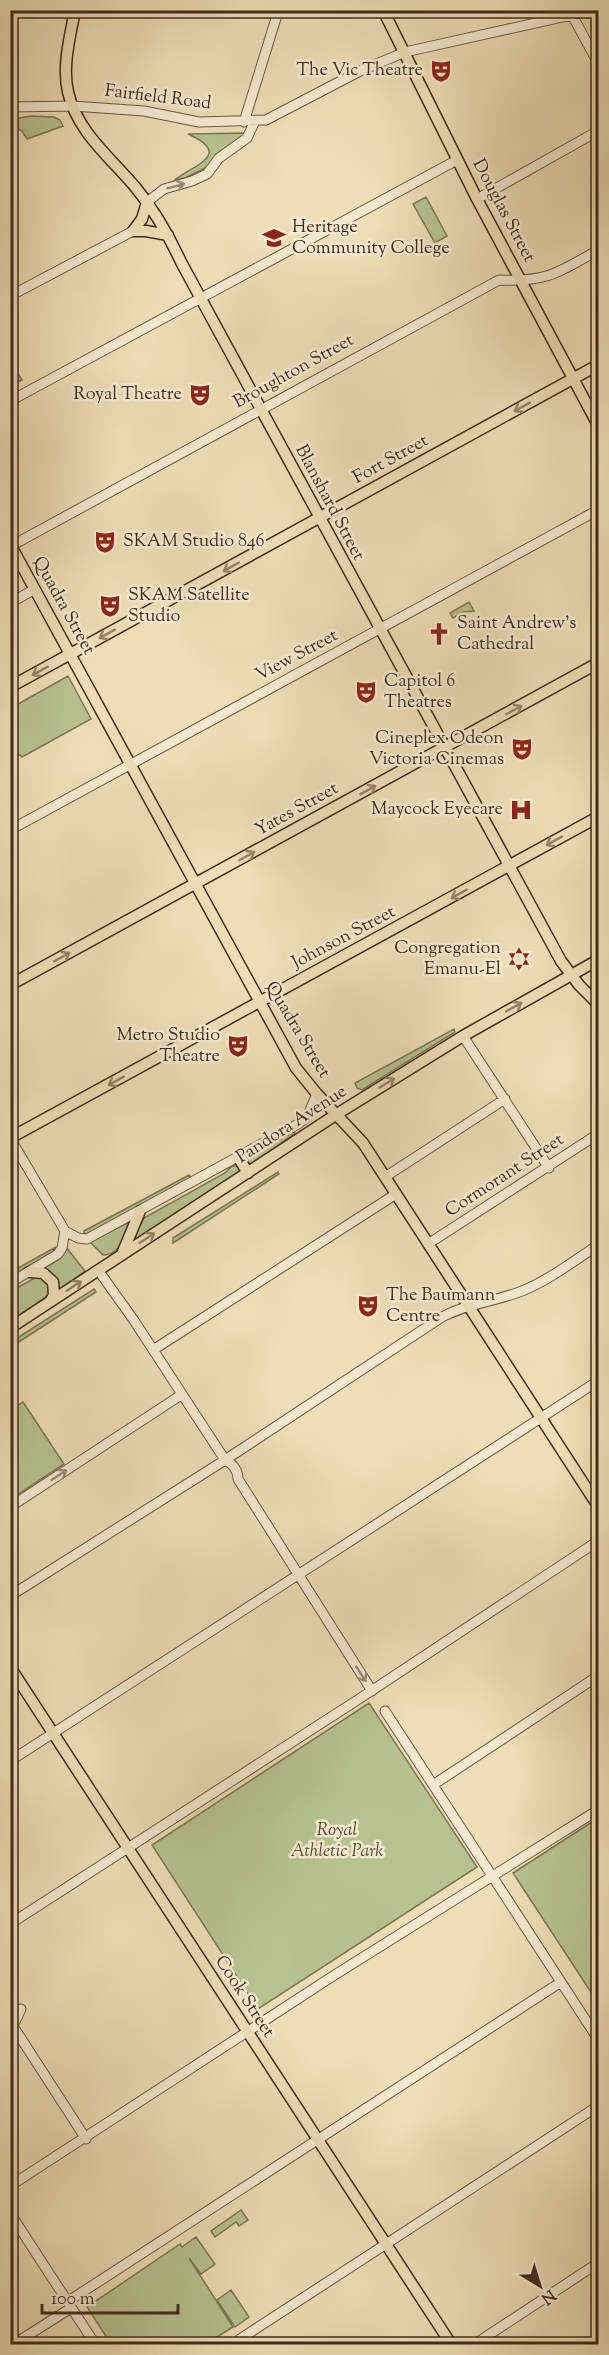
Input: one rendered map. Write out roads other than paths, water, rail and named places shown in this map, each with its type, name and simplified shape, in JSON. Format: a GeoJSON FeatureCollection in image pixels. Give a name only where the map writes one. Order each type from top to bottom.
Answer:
{"type":"FeatureCollection","features":[{"type":"Feature","properties":{"kind":"main road","name":"Blanshard Street"},"geometry":{"type":"LineString","coordinates":[[75,10],[66,64],[68,92],[86,132],[147,202],[168,236],[319,519],[571,975],[598,1004]]}},
{"type":"Feature","properties":{"kind":"main road","name":"Douglas Street"},"geometry":{"type":"LineString","coordinates":[[383,10],[477,199],[598,425]]}},
{"type":"Feature","properties":{"kind":"main road"},"geometry":{"type":"LineString","coordinates":[[133,231],[142,219],[147,202]]}},
{"type":"Feature","properties":{"kind":"main road"},"geometry":{"type":"LineString","coordinates":[[133,231],[146,231],[168,236]]}},
{"type":"Feature","properties":{"kind":"main road","name":"Fort Street"},"geometry":{"type":"LineString","coordinates":[[10,687],[598,365]]}},
{"type":"Feature","properties":{"kind":"main road","name":"Quadra Street"},"geometry":{"type":"LineString","coordinates":[[11,545],[296,1068],[363,1143],[598,1506]]}},
{"type":"Feature","properties":{"kind":"main road","name":"Yates Street"},"geometry":{"type":"LineString","coordinates":[[10,985],[598,663]]}},
{"type":"Feature","properties":{"kind":"main road","name":"Johnson Street"},"geometry":{"type":"LineString","coordinates":[[10,1138],[598,817]]}},
{"type":"Feature","properties":{"kind":"main road","name":"Pandora Avenue"},"geometry":{"type":"LineString","coordinates":[[10,1328],[337,1114],[463,1036],[598,960]]}},
{"type":"Feature","properties":{"kind":"main road"},"geometry":{"type":"LineString","coordinates":[[238,1157],[248,1173]]}},
{"type":"Feature","properties":{"kind":"main road"},"geometry":{"type":"LineString","coordinates":[[122,1255],[140,1211]]}},
{"type":"Feature","properties":{"kind":"main road"},"geometry":{"type":"LineString","coordinates":[[29,1272],[43,1273],[53,1282],[54,1295],[50,1302]]}},
{"type":"Feature","properties":{"kind":"main road","name":"Cook Street"},"geometry":{"type":"LineString","coordinates":[[12,1671],[451,2344]]}},
{"type":"Feature","properties":{"kind":"street"},"geometry":{"type":"LineString","coordinates":[[244,122],[277,15],[262,10]]}},
{"type":"Feature","properties":{"kind":"street"},"geometry":{"type":"LineString","coordinates":[[405,52],[594,10]]}},
{"type":"Feature","properties":{"kind":"street"},"geometry":{"type":"LineString","coordinates":[[572,15],[598,63]]}},
{"type":"Feature","properties":{"kind":"street","name":"Fairfield Road"},"geometry":{"type":"LineString","coordinates":[[10,107],[73,106],[144,111],[200,123],[266,120],[360,71],[405,52]]}},
{"type":"Feature","properties":{"kind":"street"},"geometry":{"type":"LineString","coordinates":[[147,202],[164,189],[207,174],[219,158],[247,138],[255,121]]}},
{"type":"Feature","properties":{"kind":"street"},"geometry":{"type":"LineString","coordinates":[[477,199],[598,131]]}},
{"type":"Feature","properties":{"kind":"street"},"geometry":{"type":"LineString","coordinates":[[10,401],[457,160]]}},
{"type":"Feature","properties":{"kind":"street"},"geometry":{"type":"LineString","coordinates":[[10,296],[133,231]]}},
{"type":"Feature","properties":{"kind":"street","name":"Broughton Street"},"geometry":{"type":"LineString","coordinates":[[11,545],[499,280],[522,281],[544,278],[559,273],[598,250]]}},
{"type":"Feature","properties":{"kind":"street","name":"View Street"},"geometry":{"type":"LineString","coordinates":[[10,830],[598,510]]}},
{"type":"Feature","properties":{"kind":"street"},"geometry":{"type":"LineString","coordinates":[[10,603],[35,589]]}},
{"type":"Feature","properties":{"kind":"street"},"geometry":{"type":"LineString","coordinates":[[463,1036],[549,1168]]}},
{"type":"Feature","properties":{"kind":"street","name":"Pandora Avenue"},"geometry":{"type":"LineString","coordinates":[[65,1231],[78,1238],[87,1239],[140,1211],[307,1117],[317,1094]]}},
{"type":"Feature","properties":{"kind":"street"},"geometry":{"type":"LineString","coordinates":[[385,1177],[505,1099]]}},
{"type":"Feature","properties":{"kind":"street","name":"Cormorant Street"},"geometry":{"type":"LineString","coordinates":[[428,1244],[549,1168],[598,1134]]}},
{"type":"Feature","properties":{"kind":"street"},"geometry":{"type":"LineString","coordinates":[[10,1138],[65,1231],[62,1248],[58,1254],[10,1283]]}},
{"type":"Feature","properties":{"kind":"street"},"geometry":{"type":"LineString","coordinates":[[153,1350],[396,1194]]}},
{"type":"Feature","properties":{"kind":"street"},"geometry":{"type":"LineString","coordinates":[[10,1596],[225,1460],[441,1317],[468,1305],[522,1291],[543,1281],[598,1245]]}},
{"type":"Feature","properties":{"kind":"street"},"geometry":{"type":"LineString","coordinates":[[98,1270],[225,1460],[231,1463],[238,1473],[238,1479],[372,1691]]}},
{"type":"Feature","properties":{"kind":"street"},"geometry":{"type":"LineString","coordinates":[[10,1761],[598,1381]]}},
{"type":"Feature","properties":{"kind":"street"},"geometry":{"type":"LineString","coordinates":[[10,1507],[181,1395]]}},
{"type":"Feature","properties":{"kind":"street"},"geometry":{"type":"LineString","coordinates":[[10,1924],[372,1691],[598,1541]]}},
{"type":"Feature","properties":{"kind":"street"},"geometry":{"type":"LineString","coordinates":[[433,1785],[598,1676]]}},
{"type":"Feature","properties":{"kind":"street"},"geometry":{"type":"LineString","coordinates":[[385,1711],[598,2039]]}},
{"type":"Feature","properties":{"kind":"street"},"geometry":{"type":"LineString","coordinates":[[10,2186],[491,1876],[598,1810]]}},
{"type":"Feature","properties":{"kind":"street"},"geometry":{"type":"LineString","coordinates":[[14,2344],[317,2139],[561,1982]]}},
{"type":"Feature","properties":{"kind":"street"},"geometry":{"type":"LineString","coordinates":[[21,2009],[13,2026],[86,2139]]}},
{"type":"Feature","properties":{"kind":"street"},"geometry":{"type":"LineString","coordinates":[[240,2340],[598,2106]]}},
{"type":"Feature","properties":{"kind":"street"},"geometry":{"type":"LineString","coordinates":[[10,2213],[95,2344]]}},
{"type":"Feature","properties":{"kind":"street"},"geometry":{"type":"LineString","coordinates":[[475,2344],[598,2263]]}},
{"type":"Feature","properties":{"kind":"place","name":"The Vic Theatre"},"geometry":{"type":"Point","coordinates":[441,71]}},
{"type":"Feature","properties":{"kind":"place","name":"Heritage Community College"},"geometry":{"type":"Point","coordinates":[274,238]}},
{"type":"Feature","properties":{"kind":"place","name":"Royal Theatre"},"geometry":{"type":"Point","coordinates":[200,395]}},
{"type":"Feature","properties":{"kind":"place","name":"SKAM Studio 846"},"geometry":{"type":"Point","coordinates":[105,542]}},
{"type":"Feature","properties":{"kind":"place","name":"SKAM Satellite Studio"},"geometry":{"type":"Point","coordinates":[110,606]}},
{"type":"Feature","properties":{"kind":"place","name":"Saint Andrew's Cathedral"},"geometry":{"type":"Point","coordinates":[439,634]}},
{"type":"Feature","properties":{"kind":"place","name":"Capitol 6 Theatres"},"geometry":{"type":"Point","coordinates":[366,692]}},
{"type":"Feature","properties":{"kind":"place","name":"Cineplex Odeon Victoria Cinemas"},"geometry":{"type":"Point","coordinates":[522,749]}},
{"type":"Feature","properties":{"kind":"place","name":"Maycock Eyecare"},"geometry":{"type":"Point","coordinates":[521,810]}},
{"type":"Feature","properties":{"kind":"place","name":"Congregation Emanu-El"},"geometry":{"type":"Point","coordinates":[519,959]}},
{"type":"Feature","properties":{"kind":"place","name":"Metro Studio Theatre"},"geometry":{"type":"Point","coordinates":[238,1046]}},
{"type":"Feature","properties":{"kind":"place","name":"The Baumann Centre"},"geometry":{"type":"Point","coordinates":[368,1306]}},
{"type":"Feature","properties":{"kind":"park label","name":"Royal Athletic Park"},"geometry":{"type":"Point","coordinates":[337,1841]}}]}
